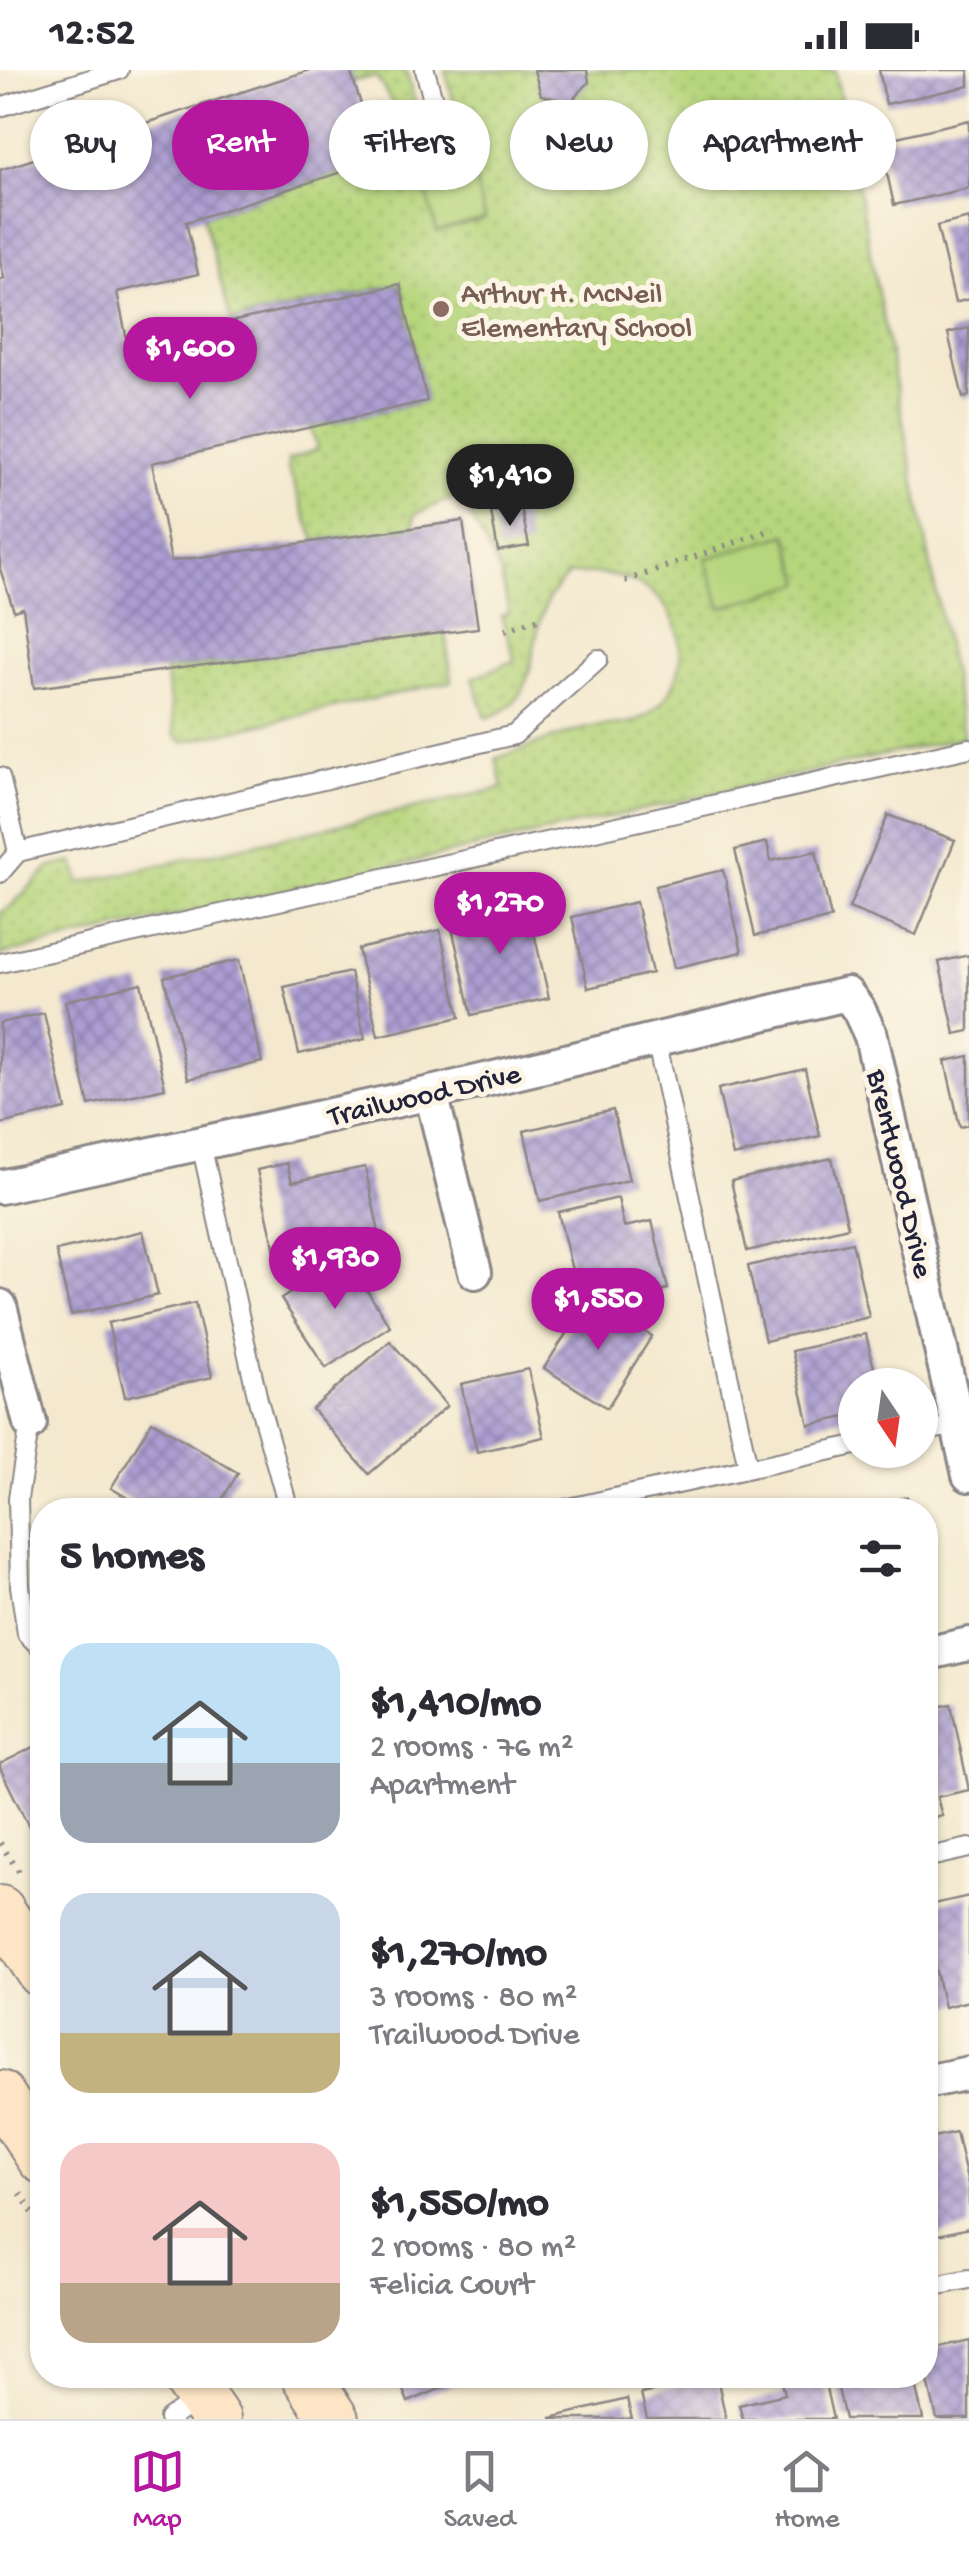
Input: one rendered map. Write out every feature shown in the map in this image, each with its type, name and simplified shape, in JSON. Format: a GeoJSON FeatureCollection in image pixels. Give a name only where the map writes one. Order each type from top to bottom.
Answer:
{"type":"FeatureCollection","features":[{"type":"Feature","properties":{"kind":"main road"},"geometry":{"type":"LineString","coordinates":[[0,1910],[30,1947]]}},
{"type":"Feature","properties":{"kind":"main road"},"geometry":{"type":"LineString","coordinates":[[0,2095],[30,2140]]}},
{"type":"Feature","properties":{"kind":"main road"},"geometry":{"type":"LineString","coordinates":[[314,2388],[334,2419]]}},
{"type":"Feature","properties":{"kind":"street","name":"Trailwood Drive"},"geometry":{"type":"LineString","coordinates":[[0,1188],[431,1093],[847,994]]}},
{"type":"Feature","properties":{"kind":"street","name":"Brentwood Drive"},"geometry":{"type":"LineString","coordinates":[[847,994],[871,1036],[969,1474]]}},
{"type":"Feature","properties":{"kind":"street"},"geometry":{"type":"LineString","coordinates":[[431,1093],[475,1272]]}},
{"type":"Feature","properties":{"kind":"street"},"geometry":{"type":"LineString","coordinates":[[0,1306],[30,1423]]}},
{"type":"Feature","properties":{"kind":"street"},"geometry":{"type":"LineString","coordinates":[[938,1651],[969,1644]]}},
{"type":"Feature","properties":{"kind":"street"},"geometry":{"type":"LineString","coordinates":[[938,2079],[969,2073]]}},
{"type":"Feature","properties":{"kind":"lane"},"geometry":{"type":"LineString","coordinates":[[0,107],[120,70]]}},
{"type":"Feature","properties":{"kind":"lane"},"geometry":{"type":"LineString","coordinates":[[425,70],[432,100]]}},
{"type":"Feature","properties":{"kind":"lane"},"geometry":{"type":"LineString","coordinates":[[0,872],[18,852],[514,735],[598,659]]}},
{"type":"Feature","properties":{"kind":"lane"},"geometry":{"type":"LineString","coordinates":[[0,963],[969,748]]}},
{"type":"Feature","properties":{"kind":"lane"},"geometry":{"type":"LineString","coordinates":[[0,776],[18,852]]}},
{"type":"Feature","properties":{"kind":"lane"},"geometry":{"type":"LineString","coordinates":[[656,1038],[748,1467]]}},
{"type":"Feature","properties":{"kind":"lane"},"geometry":{"type":"LineString","coordinates":[[201,1144],[258,1400],[286,1498]]}},
{"type":"Feature","properties":{"kind":"lane"},"geometry":{"type":"LineString","coordinates":[[30,1423],[18,1498],[20,1586],[30,1637]]}},
{"type":"Feature","properties":{"kind":"lane"},"geometry":{"type":"LineString","coordinates":[[938,1428],[958,1424]]}},
{"type":"Feature","properties":{"kind":"lane"},"geometry":{"type":"LineString","coordinates":[[612,1498],[838,1449]]}},
{"type":"Feature","properties":{"kind":"lane"},"geometry":{"type":"LineString","coordinates":[[938,1855],[969,1848]]}},
{"type":"Feature","properties":{"kind":"lane"},"geometry":{"type":"LineString","coordinates":[[938,2285],[969,2279]]}},
{"type":"Feature","properties":{"kind":"path"},"geometry":{"type":"LineString","coordinates":[[624,581],[774,529]]}},
{"type":"Feature","properties":{"kind":"path"},"geometry":{"type":"LineString","coordinates":[[505,630],[543,618]]}},
{"type":"Feature","properties":{"kind":"green space"},"geometry":{"type":"Polygon","coordinates":[[[350,70],[406,70],[414,100],[391,100],[376,76],[353,81],[350,70]]]}},
{"type":"Feature","properties":{"kind":"green space"},"geometry":{"type":"Polygon","coordinates":[[[445,70],[835,70],[841,100],[668,100],[668,190],[858,190],[964,737],[0,955],[0,912],[50,867],[74,862],[80,883],[503,788],[496,758],[583,729],[637,720],[655,709],[675,681],[680,649],[678,632],[662,602],[649,590],[620,577],[568,575],[550,597],[541,617],[530,670],[516,699],[486,718],[473,678],[515,660],[501,616],[509,612],[500,572],[460,495],[414,514],[414,528],[315,541],[288,469],[288,460],[318,449],[310,427],[426,401],[400,284],[231,321],[203,216],[286,190],[309,190],[309,183],[329,176],[329,190],[490,190],[490,100],[453,100],[445,70]]]}},
{"type":"Feature","properties":{"kind":"green space"},"geometry":{"type":"Polygon","coordinates":[[[426,190],[477,190],[485,219],[437,232],[426,190]]]}},
{"type":"Feature","properties":{"kind":"green space"},"geometry":{"type":"Polygon","coordinates":[[[787,534],[802,583],[721,608],[705,559],[787,534]]]}},
{"type":"Feature","properties":{"kind":"green space"},"geometry":{"type":"Polygon","coordinates":[[[445,632],[452,681],[183,742],[175,736],[165,670],[445,632]]]}},
{"type":"Feature","properties":{"kind":"building"},"geometry":{"type":"Polygon","coordinates":[[[310,70],[350,70],[360,100],[329,100],[329,176],[309,182],[309,100],[217,100],[310,70]]]}},
{"type":"Feature","properties":{"kind":"building"},"geometry":{"type":"Polygon","coordinates":[[[534,70],[587,70],[589,82],[572,100],[541,95],[534,70]]]}},
{"type":"Feature","properties":{"kind":"building"},"geometry":{"type":"Polygon","coordinates":[[[879,70],[969,70],[969,86],[896,102],[885,100],[879,70]]]}},
{"type":"Feature","properties":{"kind":"building"},"geometry":{"type":"Polygon","coordinates":[[[172,115],[172,190],[286,190],[186,222],[198,274],[117,292],[128,345],[400,284],[427,401],[152,463],[171,561],[463,521],[478,628],[34,688],[23,608],[14,611],[0,569],[0,280],[4,278],[0,261],[0,170],[30,160],[30,190],[152,190],[152,121],[172,115]]]}},
{"type":"Feature","properties":{"kind":"building"},"geometry":{"type":"Polygon","coordinates":[[[969,120],[969,188],[894,205],[891,190],[896,190],[896,137],[969,120]]]}},
{"type":"Feature","properties":{"kind":"building"},"geometry":{"type":"Polygon","coordinates":[[[969,218],[969,299],[955,303],[937,226],[969,218]]]}},
{"type":"Feature","properties":{"kind":"building"},"geometry":{"type":"Polygon","coordinates":[[[969,328],[969,396],[963,398],[948,333],[969,328]]]}},
{"type":"Feature","properties":{"kind":"building"},"geometry":{"type":"Polygon","coordinates":[[[521,507],[529,546],[498,551],[491,512],[521,507]]]}},
{"type":"Feature","properties":{"kind":"building"},"geometry":{"type":"Polygon","coordinates":[[[888,815],[955,840],[916,935],[849,908],[888,815]]]}},
{"type":"Feature","properties":{"kind":"building"},"geometry":{"type":"Polygon","coordinates":[[[767,842],[771,861],[816,851],[831,918],[755,936],[735,850],[767,842]]]}},
{"type":"Feature","properties":{"kind":"building"},"geometry":{"type":"Polygon","coordinates":[[[723,870],[742,952],[674,968],[655,886],[723,870]]]}},
{"type":"Feature","properties":{"kind":"building"},"geometry":{"type":"Polygon","coordinates":[[[526,898],[549,998],[472,1015],[450,919],[526,898]]]}},
{"type":"Feature","properties":{"kind":"building"},"geometry":{"type":"Polygon","coordinates":[[[636,902],[652,973],[588,988],[572,917],[636,902]]]}},
{"type":"Feature","properties":{"kind":"building"},"geometry":{"type":"Polygon","coordinates":[[[440,930],[460,1017],[378,1036],[358,949],[440,930]]]}},
{"type":"Feature","properties":{"kind":"building"},"geometry":{"type":"Polygon","coordinates":[[[969,955],[969,1031],[955,1034],[939,962],[969,955]]]}},
{"type":"Feature","properties":{"kind":"building"},"geometry":{"type":"Polygon","coordinates":[[[239,960],[262,1062],[188,1079],[164,977],[239,960]]]}},
{"type":"Feature","properties":{"kind":"building"},"geometry":{"type":"Polygon","coordinates":[[[350,972],[365,1039],[299,1054],[284,987],[350,972]]]}},
{"type":"Feature","properties":{"kind":"building"},"geometry":{"type":"Polygon","coordinates":[[[141,983],[165,1088],[89,1105],[65,1001],[141,983]]]}},
{"type":"Feature","properties":{"kind":"building"},"geometry":{"type":"Polygon","coordinates":[[[44,1013],[66,1109],[0,1124],[0,1023],[44,1013]]]}},
{"type":"Feature","properties":{"kind":"building"},"geometry":{"type":"Polygon","coordinates":[[[969,1056],[969,1125],[960,1127],[945,1061],[969,1056]]]}},
{"type":"Feature","properties":{"kind":"building"},"geometry":{"type":"Polygon","coordinates":[[[805,1069],[820,1136],[733,1156],[718,1089],[805,1069]]]}},
{"type":"Feature","properties":{"kind":"building"},"geometry":{"type":"Polygon","coordinates":[[[613,1110],[629,1180],[540,1201],[524,1131],[613,1110]]]}},
{"type":"Feature","properties":{"kind":"building"},"geometry":{"type":"Polygon","coordinates":[[[832,1158],[848,1227],[747,1251],[731,1181],[832,1158]]]}},
{"type":"Feature","properties":{"kind":"building"},"geometry":{"type":"Polygon","coordinates":[[[287,1163],[292,1182],[365,1167],[380,1237],[277,1260],[257,1170],[287,1163]]]}},
{"type":"Feature","properties":{"kind":"building"},"geometry":{"type":"Polygon","coordinates":[[[618,1198],[624,1227],[652,1221],[668,1289],[629,1298],[624,1276],[576,1287],[558,1212],[618,1198]]]}},
{"type":"Feature","properties":{"kind":"building"},"geometry":{"type":"Polygon","coordinates":[[[143,1231],[158,1295],[71,1315],[56,1251],[143,1231]]]}},
{"type":"Feature","properties":{"kind":"building"},"geometry":{"type":"Polygon","coordinates":[[[852,1242],[869,1317],[765,1341],[748,1266],[852,1242]]]}},
{"type":"Feature","properties":{"kind":"building"},"geometry":{"type":"Polygon","coordinates":[[[345,1257],[390,1326],[326,1368],[281,1299],[345,1257]]]}},
{"type":"Feature","properties":{"kind":"building"},"geometry":{"type":"Polygon","coordinates":[[[589,1298],[652,1336],[607,1408],[544,1368],[589,1298]]]}},
{"type":"Feature","properties":{"kind":"building"},"geometry":{"type":"Polygon","coordinates":[[[195,1303],[212,1377],[125,1397],[108,1323],[195,1303]]]}},
{"type":"Feature","properties":{"kind":"building"},"geometry":{"type":"Polygon","coordinates":[[[866,1334],[874,1368],[838,1368],[838,1419],[809,1425],[792,1351],[866,1334]]]}},
{"type":"Feature","properties":{"kind":"building"},"geometry":{"type":"Polygon","coordinates":[[[390,1341],[447,1406],[369,1474],[312,1409],[390,1341]]]}},
{"type":"Feature","properties":{"kind":"building"},"geometry":{"type":"Polygon","coordinates":[[[528,1369],[544,1437],[477,1452],[461,1384],[528,1369]]]}},
{"type":"Feature","properties":{"kind":"building"},"geometry":{"type":"Polygon","coordinates":[[[152,1421],[238,1473],[223,1498],[128,1498],[111,1488],[152,1421]]]}},
{"type":"Feature","properties":{"kind":"building"},"geometry":{"type":"Polygon","coordinates":[[[951,1704],[969,1790],[938,1797],[938,1707],[951,1704]]]}},
{"type":"Feature","properties":{"kind":"building"},"geometry":{"type":"Polygon","coordinates":[[[30,1749],[30,1829],[0,1768],[0,1764],[30,1749]]]}},
{"type":"Feature","properties":{"kind":"building"},"geometry":{"type":"Polygon","coordinates":[[[969,1896],[969,2001],[944,2007],[938,1980],[938,1903],[969,1896]]]}},
{"type":"Feature","properties":{"kind":"building"},"geometry":{"type":"Polygon","coordinates":[[[956,2132],[969,2189],[969,2228],[938,2235],[938,2136],[956,2132]]]}},
{"type":"Feature","properties":{"kind":"building"},"geometry":{"type":"Polygon","coordinates":[[[969,2340],[969,2419],[937,2419],[930,2388],[938,2388],[938,2347],[969,2340]]]}},
{"type":"Feature","properties":{"kind":"building"},"geometry":{"type":"Polygon","coordinates":[[[402,2388],[442,2388],[408,2402],[402,2388]]]}},
{"type":"Feature","properties":{"kind":"building"},"geometry":{"type":"Polygon","coordinates":[[[668,2388],[719,2388],[726,2419],[647,2419],[641,2394],[668,2388]]]}},
{"type":"Feature","properties":{"kind":"building"},"geometry":{"type":"Polygon","coordinates":[[[783,2388],[826,2388],[833,2419],[743,2419],[739,2405],[785,2394],[783,2388]]]}},
{"type":"Feature","properties":{"kind":"building"},"geometry":{"type":"Polygon","coordinates":[[[838,2388],[916,2388],[923,2419],[845,2419],[838,2388]]]}},
{"type":"Feature","properties":{"kind":"building"},"geometry":{"type":"Polygon","coordinates":[[[627,2399],[632,2419],[551,2419],[551,2418],[627,2399]]]}},
{"type":"Feature","properties":{"kind":"place","name":"Arthur H. McNeil Elementary School"},"geometry":{"type":"Point","coordinates":[441,309]}}]}
